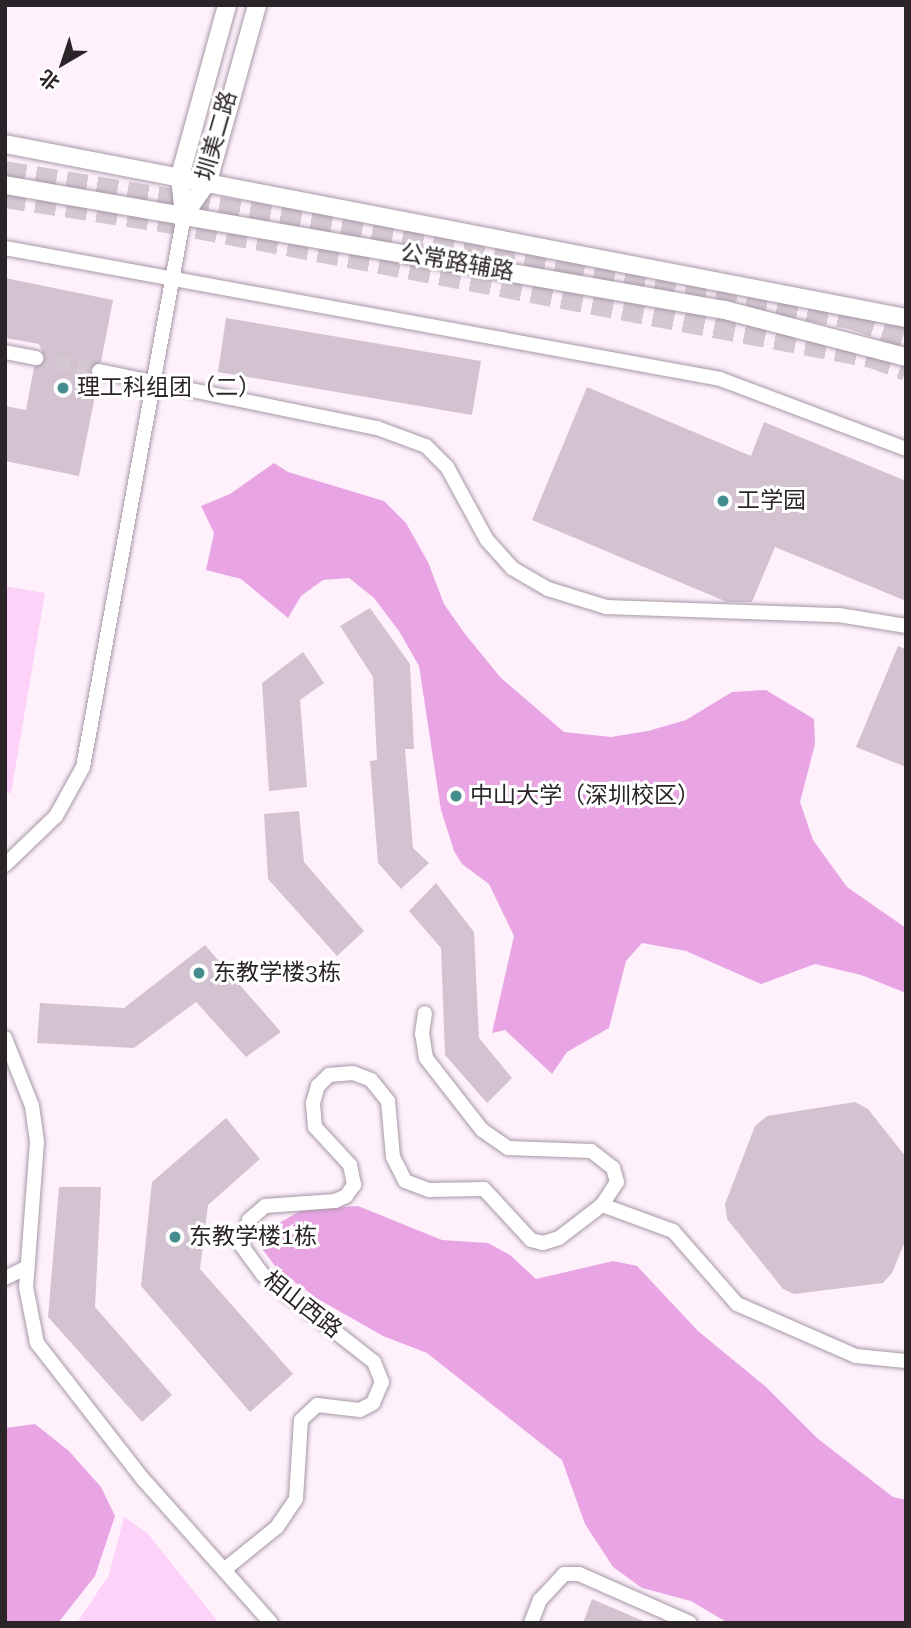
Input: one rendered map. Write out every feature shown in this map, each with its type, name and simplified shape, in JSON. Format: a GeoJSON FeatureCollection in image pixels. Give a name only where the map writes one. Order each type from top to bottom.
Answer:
{"type":"FeatureCollection","features":[{"type":"Feature","properties":{"kind":"main road","name":"圳美二路"},"geometry":{"type":"LineString","coordinates":[[184,215],[180,176],[227,5]]}},
{"type":"Feature","properties":{"kind":"main road","name":"圳美二路"},"geometry":{"type":"LineString","coordinates":[[184,215],[208,181],[257,5]]}},
{"type":"Feature","properties":{"kind":"main road","name":"公常路辅路"},"geometry":{"type":"LineString","coordinates":[[5,144],[208,181],[906,318]]}},
{"type":"Feature","properties":{"kind":"main road","name":"公常路辅路"},"geometry":{"type":"LineString","coordinates":[[5,185],[725,310],[906,357]]}},
{"type":"Feature","properties":{"kind":"lane"},"geometry":{"type":"LineString","coordinates":[[5,865],[56,816],[83,766],[184,215]]}},
{"type":"Feature","properties":{"kind":"lane"},"geometry":{"type":"LineString","coordinates":[[5,248],[720,379],[906,449]]}},
{"type":"Feature","properties":{"kind":"lane"},"geometry":{"type":"LineString","coordinates":[[5,352],[36,358]]}},
{"type":"Feature","properties":{"kind":"lane"},"geometry":{"type":"LineString","coordinates":[[99,371],[377,428],[426,446],[447,467],[487,540],[512,568],[548,589],[606,607],[839,615],[906,626]]}},
{"type":"Feature","properties":{"kind":"lane"},"geometry":{"type":"LineString","coordinates":[[425,1013],[422,1034],[426,1058],[482,1130],[508,1148],[591,1151],[604,1158],[617,1182],[602,1205],[673,1231],[737,1304],[856,1356],[906,1361]]}},
{"type":"Feature","properties":{"kind":"lane"},"geometry":{"type":"LineString","coordinates":[[5,1038],[32,1106],[37,1142],[28,1267],[29,1311],[46,1358],[142,1478],[271,1623]]}},
{"type":"Feature","properties":{"kind":"lane","name":"相山西路"},"geometry":{"type":"LineString","coordinates":[[224,1570],[277,1528],[296,1499],[301,1420],[317,1405],[360,1410],[373,1404],[382,1382],[374,1362],[263,1275],[241,1245],[249,1220],[265,1206],[335,1201],[346,1196],[354,1185],[355,1172],[320,1135],[313,1115],[318,1086],[329,1075],[353,1073],[379,1087],[388,1101],[398,1171],[418,1188],[484,1189],[501,1203],[523,1234],[543,1243],[559,1238],[602,1205]]}},
{"type":"Feature","properties":{"kind":"lane"},"geometry":{"type":"LineString","coordinates":[[5,1278],[28,1267]]}},
{"type":"Feature","properties":{"kind":"lane"},"geometry":{"type":"LineString","coordinates":[[531,1623],[551,1587],[564,1574],[579,1574],[690,1623]]}},
{"type":"Feature","properties":{"kind":"shaded area"},"geometry":{"type":"Polygon","coordinates":[[[274,463],[288,472],[384,501],[406,523],[428,562],[444,604],[465,634],[501,678],[564,732],[611,737],[648,731],[686,720],[732,692],[766,690],[814,719],[815,744],[800,802],[813,840],[847,887],[906,928],[906,993],[861,975],[815,964],[761,984],[686,951],[642,943],[626,961],[609,1028],[567,1052],[552,1074],[505,1030],[492,1033],[514,936],[489,884],[462,864],[454,851],[441,810],[419,666],[399,631],[374,598],[349,578],[323,580],[301,596],[288,618],[241,579],[206,570],[214,533],[201,506],[230,494],[274,463]]]}},
{"type":"Feature","properties":{"kind":"shaded area"},"geometry":{"type":"Polygon","coordinates":[[[5,586],[45,593],[11,793],[5,792],[5,586]]]}},
{"type":"Feature","properties":{"kind":"shaded area"},"geometry":{"type":"Polygon","coordinates":[[[358,1206],[442,1240],[488,1243],[510,1255],[536,1279],[613,1261],[637,1266],[698,1331],[765,1386],[817,1438],[893,1497],[906,1500],[906,1623],[728,1623],[691,1601],[642,1588],[613,1567],[585,1524],[562,1460],[427,1353],[383,1336],[318,1299],[278,1270],[263,1250],[272,1227],[302,1210],[358,1206]]]}},
{"type":"Feature","properties":{"kind":"shaded area"},"geometry":{"type":"Polygon","coordinates":[[[35,1424],[69,1451],[101,1487],[115,1516],[95,1576],[58,1623],[5,1623],[5,1428],[35,1424]]]}},
{"type":"Feature","properties":{"kind":"shaded area"},"geometry":{"type":"Polygon","coordinates":[[[124,1517],[147,1533],[219,1623],[77,1623],[109,1575],[124,1517]]]}},
{"type":"Feature","properties":{"kind":"building","name":"理工科组团（二）"},"geometry":{"type":"Polygon","coordinates":[[[5,278],[113,300],[101,362],[90,370],[98,381],[79,476],[5,461],[5,406],[26,410],[34,367],[45,359],[39,344],[5,338],[5,278]]]}},
{"type":"Feature","properties":{"kind":"building","name":"理工科组团（二）"},"geometry":{"type":"Polygon","coordinates":[[[226,318],[481,361],[472,415],[218,372],[226,318]]]}},
{"type":"Feature","properties":{"kind":"building","name":"工学园"},"geometry":{"type":"Polygon","coordinates":[[[587,387],[751,456],[764,422],[906,481],[906,601],[775,547],[752,602],[727,602],[532,520],[587,387]]]}},
{"type":"Feature","properties":{"kind":"building"},"geometry":{"type":"Polygon","coordinates":[[[370,608],[410,664],[414,749],[405,749],[413,848],[429,863],[401,889],[378,863],[370,761],[377,760],[373,677],[340,626],[370,608]]]}},
{"type":"Feature","properties":{"kind":"building"},"geometry":{"type":"Polygon","coordinates":[[[898,646],[906,649],[906,767],[856,747],[898,646]]]}},
{"type":"Feature","properties":{"kind":"building"},"geometry":{"type":"Polygon","coordinates":[[[303,652],[324,683],[300,700],[307,787],[269,791],[262,683],[303,652]]]}},
{"type":"Feature","properties":{"kind":"building"},"geometry":{"type":"Polygon","coordinates":[[[299,811],[304,862],[364,931],[337,956],[268,879],[264,814],[299,811]]]}},
{"type":"Feature","properties":{"kind":"building"},"geometry":{"type":"Polygon","coordinates":[[[436,883],[474,932],[479,1038],[512,1078],[487,1103],[445,1055],[441,948],[409,911],[436,883]]]}},
{"type":"Feature","properties":{"kind":"building","name":"东教学楼3栋"},"geometry":{"type":"Polygon","coordinates":[[[205,945],[281,1032],[246,1057],[196,1002],[134,1048],[37,1043],[40,1003],[124,1008],[205,945]]]}},
{"type":"Feature","properties":{"kind":"building"},"geometry":{"type":"Polygon","coordinates":[[[855,1102],[868,1109],[906,1157],[906,1239],[892,1273],[883,1283],[794,1294],[783,1289],[727,1219],[725,1204],[755,1126],[767,1116],[855,1102]]]}},
{"type":"Feature","properties":{"kind":"building","name":"东教学楼1栋"},"geometry":{"type":"Polygon","coordinates":[[[226,1118],[260,1159],[208,1205],[200,1269],[293,1374],[250,1412],[141,1286],[152,1182],[226,1118]]]}},
{"type":"Feature","properties":{"kind":"building"},"geometry":{"type":"Polygon","coordinates":[[[59,1187],[101,1187],[95,1307],[172,1395],[142,1422],[48,1317],[59,1187]]]}},
{"type":"Feature","properties":{"kind":"building"},"geometry":{"type":"Polygon","coordinates":[[[592,1599],[648,1623],[583,1623],[592,1599]]]}},
{"type":"Feature","properties":{"kind":"tunnel"},"geometry":{"type":"LineString","coordinates":[[5,171],[564,264],[854,319],[906,337]]}},
{"type":"Feature","properties":{"kind":"tunnel"},"geometry":{"type":"LineString","coordinates":[[5,197],[166,222],[871,357],[906,370]]}},
{"type":"Feature","properties":{"kind":"tunnel"},"geometry":{"type":"LineString","coordinates":[[36,358],[99,371]]}},
{"type":"Feature","properties":{"kind":"place","name":"理工科组团（二）"},"geometry":{"type":"Point","coordinates":[63,388]}},
{"type":"Feature","properties":{"kind":"place","name":"工学园"},"geometry":{"type":"Point","coordinates":[723,501]}},
{"type":"Feature","properties":{"kind":"place","name":"中山大学（深圳校区）"},"geometry":{"type":"Point","coordinates":[456,796]}},
{"type":"Feature","properties":{"kind":"place","name":"东教学楼3栋"},"geometry":{"type":"Point","coordinates":[199,973]}},
{"type":"Feature","properties":{"kind":"place","name":"东教学楼1栋"},"geometry":{"type":"Point","coordinates":[175,1237]}}]}
